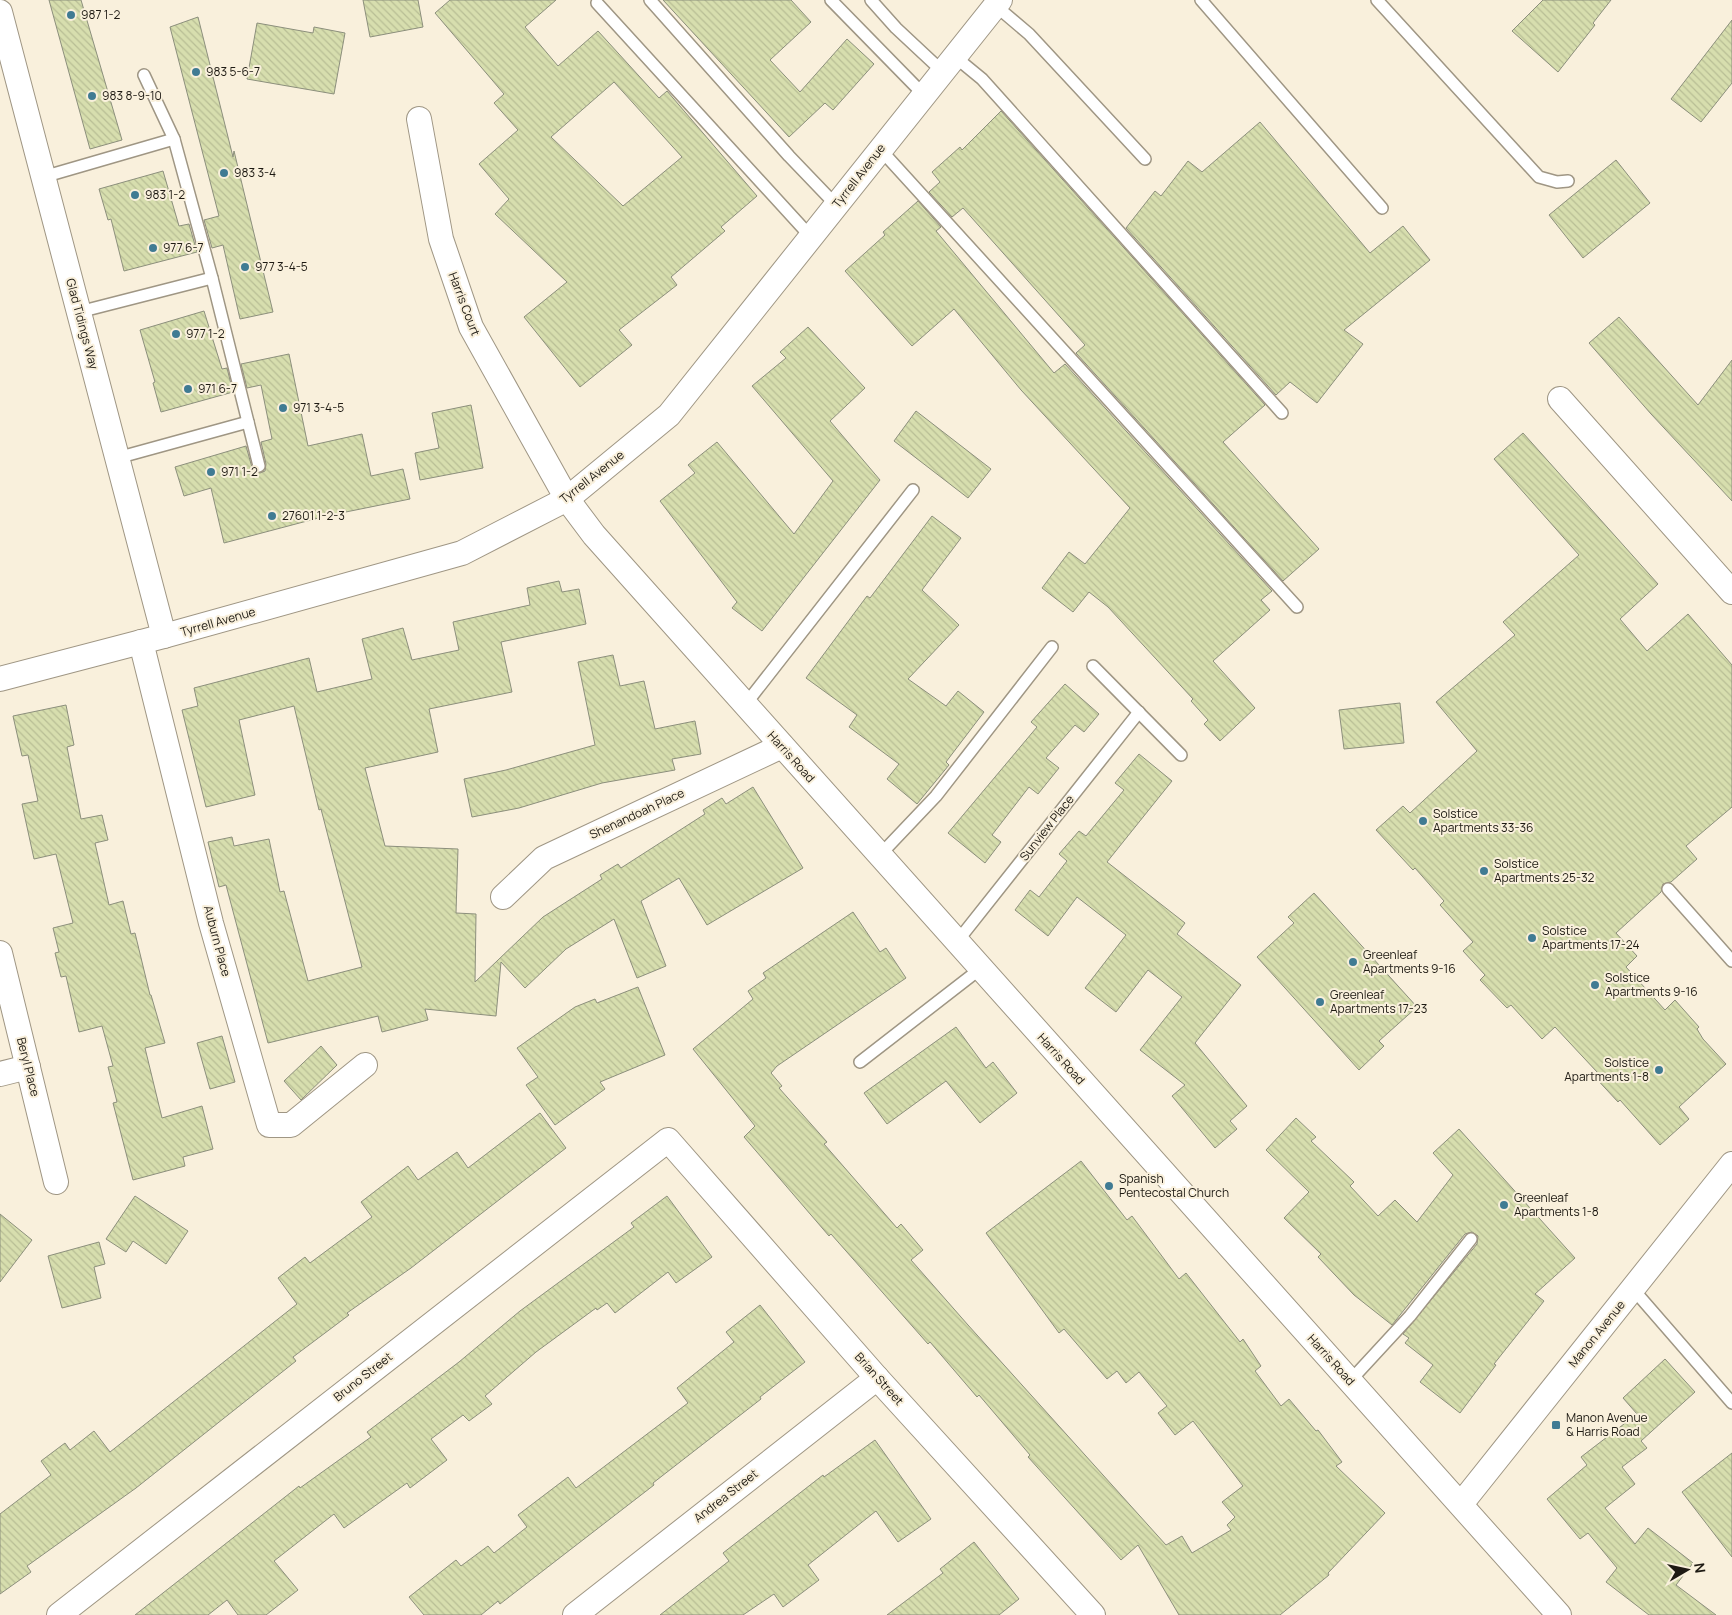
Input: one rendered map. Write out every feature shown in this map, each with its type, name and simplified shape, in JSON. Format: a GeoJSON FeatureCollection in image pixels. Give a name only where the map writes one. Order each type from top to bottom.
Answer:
{"type":"FeatureCollection","features":[{"type":"Feature","properties":{"kind":"street","name":"Tyrrell Avenue"},"geometry":{"type":"LineString","coordinates":[[0,679],[164,636],[462,553],[567,499],[669,414],[948,63],[998,3]]}},
{"type":"Feature","properties":{"kind":"street","name":"Glad Tidings Way"},"geometry":{"type":"LineString","coordinates":[[0,12],[164,636]]}},
{"type":"Feature","properties":{"kind":"street","name":"Harris Court"},"geometry":{"type":"LineString","coordinates":[[419,119],[441,239],[470,327],[567,499]]}},
{"type":"Feature","properties":{"kind":"street"},"geometry":{"type":"LineString","coordinates":[[1560,398],[1732,592]]}},
{"type":"Feature","properties":{"kind":"street","name":"Harris Road"},"geometry":{"type":"LineString","coordinates":[[567,499],[594,535],[878,856],[1559,1615]]}},
{"type":"Feature","properties":{"kind":"street","name":"Auburn Place"},"geometry":{"type":"LineString","coordinates":[[141,642],[211,923],[269,1125],[290,1125],[364,1065]]}},
{"type":"Feature","properties":{"kind":"street","name":"Shenandoah Place"},"geometry":{"type":"LineString","coordinates":[[502,897],[544,858],[782,746]]}},
{"type":"Feature","properties":{"kind":"street","name":"Beryl Place"},"geometry":{"type":"LineString","coordinates":[[0,953],[56,1182]]}},
{"type":"Feature","properties":{"kind":"street"},"geometry":{"type":"LineString","coordinates":[[0,1074],[28,1067]]}},
{"type":"Feature","properties":{"kind":"street","name":"Brian Street"},"geometry":{"type":"LineString","coordinates":[[668,1140],[877,1378],[1093,1615]]}},
{"type":"Feature","properties":{"kind":"street","name":"Bruno Street"},"geometry":{"type":"LineString","coordinates":[[59,1615],[668,1140]]}},
{"type":"Feature","properties":{"kind":"street","name":"Manon Avenue"},"geometry":{"type":"LineString","coordinates":[[1461,1504],[1633,1289],[1729,1173]]}},
{"type":"Feature","properties":{"kind":"street","name":"Andrea Street"},"geometry":{"type":"LineString","coordinates":[[575,1615],[877,1378]]}},
{"type":"Feature","properties":{"kind":"lane"},"geometry":{"type":"LineString","coordinates":[[650,0],[789,156],[836,205]]}},
{"type":"Feature","properties":{"kind":"lane"},"geometry":{"type":"LineString","coordinates":[[832,0],[924,95]]}},
{"type":"Feature","properties":{"kind":"lane"},"geometry":{"type":"LineString","coordinates":[[871,0],[896,28],[948,63],[982,78],[1282,413]]}},
{"type":"Feature","properties":{"kind":"lane"},"geometry":{"type":"LineString","coordinates":[[1201,0],[1382,208]]}},
{"type":"Feature","properties":{"kind":"lane"},"geometry":{"type":"LineString","coordinates":[[1377,0],[1539,178],[1557,182],[1568,181]]}},
{"type":"Feature","properties":{"kind":"lane"},"geometry":{"type":"LineString","coordinates":[[597,3],[811,237]]}},
{"type":"Feature","properties":{"kind":"lane"},"geometry":{"type":"LineString","coordinates":[[998,3],[1145,159]]}},
{"type":"Feature","properties":{"kind":"lane"},"geometry":{"type":"LineString","coordinates":[[144,75],[174,139],[260,466]]}},
{"type":"Feature","properties":{"kind":"lane"},"geometry":{"type":"LineString","coordinates":[[44,177],[174,139]]}},
{"type":"Feature","properties":{"kind":"lane"},"geometry":{"type":"LineString","coordinates":[[880,149],[1298,607]]}},
{"type":"Feature","properties":{"kind":"lane"},"geometry":{"type":"LineString","coordinates":[[79,312],[212,278]]}},
{"type":"Feature","properties":{"kind":"lane"},"geometry":{"type":"LineString","coordinates":[[118,458],[248,422]]}},
{"type":"Feature","properties":{"kind":"lane"},"geometry":{"type":"LineString","coordinates":[[745,705],[913,490]]}},
{"type":"Feature","properties":{"kind":"lane"},"geometry":{"type":"LineString","coordinates":[[878,856],[936,796],[1052,647]]}},
{"type":"Feature","properties":{"kind":"lane"},"geometry":{"type":"LineString","coordinates":[[1093,666],[1182,755]]}},
{"type":"Feature","properties":{"kind":"lane","name":"Sunview Place"},"geometry":{"type":"LineString","coordinates":[[956,943],[1139,712]]}},
{"type":"Feature","properties":{"kind":"lane"},"geometry":{"type":"LineString","coordinates":[[1668,889],[1732,961]]}},
{"type":"Feature","properties":{"kind":"lane"},"geometry":{"type":"LineString","coordinates":[[860,1062],[980,969]]}},
{"type":"Feature","properties":{"kind":"lane"},"geometry":{"type":"LineString","coordinates":[[1350,1381],[1410,1316],[1471,1239]]}},
{"type":"Feature","properties":{"kind":"lane"},"geometry":{"type":"LineString","coordinates":[[1633,1289],[1732,1403]]}},
{"type":"Feature","properties":{"kind":"building","name":"983 8-9-10"},"geometry":{"type":"Polygon","coordinates":[[[49,0],[81,0],[122,140],[90,149],[49,0]]]}},
{"type":"Feature","properties":{"kind":"building"},"geometry":{"type":"Polygon","coordinates":[[[363,0],[418,0],[423,27],[370,37],[363,0]]]}},
{"type":"Feature","properties":{"kind":"building"},"geometry":{"type":"Polygon","coordinates":[[[450,0],[556,0],[525,27],[558,66],[598,31],[659,98],[667,91],[757,196],[721,227],[725,231],[671,277],[677,285],[619,330],[632,345],[580,387],[524,317],[567,282],[495,214],[509,199],[479,164],[518,130],[494,103],[504,94],[435,13],[450,0]],[[614,82],[551,137],[623,206],[682,157],[614,82]]]}},
{"type":"Feature","properties":{"kind":"building"},"geometry":{"type":"Polygon","coordinates":[[[663,0],[791,0],[811,22],[770,60],[800,92],[847,39],[874,64],[833,110],[825,103],[789,137],[663,0]]]}},
{"type":"Feature","properties":{"kind":"building"},"geometry":{"type":"Polygon","coordinates":[[[1543,0],[1611,0],[1593,23],[1595,25],[1558,72],[1512,31],[1543,0]]]}},
{"type":"Feature","properties":{"kind":"building"},"geometry":{"type":"Polygon","coordinates":[[[198,17],[233,157],[234,151],[273,312],[240,319],[223,245],[212,248],[204,220],[219,216],[170,27],[198,17]]]}},
{"type":"Feature","properties":{"kind":"building"},"geometry":{"type":"Polygon","coordinates":[[[1732,20],[1732,83],[1701,122],[1671,99],[1732,20]]]}},
{"type":"Feature","properties":{"kind":"building"},"geometry":{"type":"Polygon","coordinates":[[[257,23],[313,33],[314,27],[345,33],[334,94],[247,79],[257,23]]]}},
{"type":"Feature","properties":{"kind":"building"},"geometry":{"type":"Polygon","coordinates":[[[1001,111],[1265,405],[1223,442],[1319,549],[1283,581],[1076,353],[1085,345],[963,208],[952,217],[929,192],[940,182],[932,172],[960,147],[962,150],[1001,111]]]}},
{"type":"Feature","properties":{"kind":"building"},"geometry":{"type":"Polygon","coordinates":[[[1260,122],[1370,253],[1403,226],[1430,260],[1344,330],[1363,344],[1317,403],[1290,382],[1276,395],[1126,228],[1155,191],[1161,196],[1188,161],[1202,172],[1260,122]]]}},
{"type":"Feature","properties":{"kind":"building"},"geometry":{"type":"Polygon","coordinates":[[[1616,160],[1650,203],[1583,258],[1549,215],[1616,160]]]}},
{"type":"Feature","properties":{"kind":"building"},"geometry":{"type":"Polygon","coordinates":[[[163,171],[179,226],[189,224],[197,252],[124,271],[111,219],[108,220],[99,189],[163,171]]]}},
{"type":"Feature","properties":{"kind":"building"},"geometry":{"type":"Polygon","coordinates":[[[918,201],[941,227],[936,231],[1054,373],[1065,364],[1272,591],[1261,600],[1270,610],[1213,661],[1255,708],[1220,741],[1204,724],[1208,720],[1191,701],[1193,699],[1108,607],[1089,592],[1073,612],[1042,588],[1069,552],[1085,564],[1130,508],[1021,390],[954,309],[912,346],[845,271],[885,235],[883,232],[918,201]]]}},
{"type":"Feature","properties":{"kind":"building"},"geometry":{"type":"Polygon","coordinates":[[[204,311],[222,369],[227,368],[233,392],[161,412],[153,383],[155,382],[140,330],[204,311]]]}},
{"type":"Feature","properties":{"kind":"building"},"geometry":{"type":"Polygon","coordinates":[[[1619,317],[1698,405],[1732,360],[1732,501],[1651,414],[1589,343],[1619,317]]]}},
{"type":"Feature","properties":{"kind":"building"},"geometry":{"type":"Polygon","coordinates":[[[808,327],[865,388],[830,421],[880,480],[762,631],[732,608],[737,602],[660,501],[695,473],[688,465],[717,442],[794,534],[833,481],[752,386],[786,358],[780,352],[808,327]]]}},
{"type":"Feature","properties":{"kind":"building"},"geometry":{"type":"Polygon","coordinates":[[[289,354],[308,446],[362,434],[371,476],[403,469],[410,499],[326,516],[224,543],[211,488],[184,496],[175,467],[246,446],[253,471],[260,473],[265,471],[266,464],[261,442],[272,439],[261,385],[247,388],[241,364],[289,354]]]}},
{"type":"Feature","properties":{"kind":"building"},"geometry":{"type":"Polygon","coordinates":[[[471,405],[483,468],[420,480],[415,453],[439,448],[432,413],[471,405]]]}},
{"type":"Feature","properties":{"kind":"building"},"geometry":{"type":"Polygon","coordinates":[[[916,411],[991,469],[968,498],[894,441],[916,411]]]}},
{"type":"Feature","properties":{"kind":"building"},"geometry":{"type":"Polygon","coordinates":[[[1523,433],[1658,584],[1620,619],[1647,651],[1688,614],[1732,665],[1732,807],[1686,846],[1697,859],[1671,882],[1663,884],[1661,892],[1616,933],[1637,956],[1626,967],[1665,1010],[1675,1000],[1699,1027],[1697,1029],[1703,1039],[1726,1064],[1679,1107],[1689,1119],[1660,1145],[1620,1100],[1618,1102],[1593,1075],[1597,1072],[1555,1027],[1542,1039],[1511,1005],[1507,1008],[1480,980],[1485,975],[1463,951],[1473,942],[1440,905],[1444,901],[1415,868],[1413,870],[1376,830],[1403,806],[1410,813],[1477,751],[1436,702],[1515,635],[1503,622],[1579,555],[1494,459],[1523,433]]]}},
{"type":"Feature","properties":{"kind":"building"},"geometry":{"type":"Polygon","coordinates":[[[932,516],[961,538],[922,590],[959,625],[908,679],[946,706],[958,691],[984,712],[946,762],[949,765],[917,804],[887,779],[899,764],[849,727],[857,715],[806,678],[867,596],[870,598],[932,516]]]}},
{"type":"Feature","properties":{"kind":"building"},"geometry":{"type":"Polygon","coordinates":[[[559,581],[562,592],[579,589],[586,624],[501,642],[512,692],[429,709],[438,752],[365,768],[385,846],[458,849],[456,913],[476,914],[475,982],[543,917],[602,879],[600,875],[618,864],[621,868],[705,814],[703,810],[722,798],[726,804],[753,787],[803,868],[707,925],[679,878],[641,901],[666,966],[637,978],[614,919],[566,949],[525,988],[501,962],[496,1016],[425,1009],[428,1020],[382,1032],[378,1016],[268,1043],[226,885],[219,887],[208,842],[232,837],[234,846],[269,839],[280,892],[284,891],[308,981],[362,967],[321,809],[319,810],[294,706],[239,720],[255,795],[206,807],[182,710],[198,706],[194,688],[309,658],[317,692],[372,679],[362,639],[403,628],[412,660],[459,650],[453,622],[530,605],[527,588],[559,581]]]}},
{"type":"Feature","properties":{"kind":"building"},"geometry":{"type":"Polygon","coordinates":[[[613,655],[620,686],[644,681],[655,729],[695,721],[701,754],[672,759],[675,770],[602,783],[519,808],[472,817],[464,779],[506,770],[595,745],[578,662],[613,655]]]}},
{"type":"Feature","properties":{"kind":"building"},"geometry":{"type":"Polygon","coordinates":[[[1065,684],[1099,714],[1084,732],[1075,725],[1046,758],[1059,768],[1038,794],[1029,787],[992,835],[1001,842],[985,863],[948,833],[1037,727],[1031,722],[1065,684]]]}},
{"type":"Feature","properties":{"kind":"building"},"geometry":{"type":"Polygon","coordinates":[[[1400,703],[1404,743],[1344,749],[1339,710],[1400,703]]]}},
{"type":"Feature","properties":{"kind":"building"},"geometry":{"type":"Polygon","coordinates":[[[66,705],[74,745],[67,747],[81,819],[102,815],[108,840],[95,843],[109,905],[123,901],[131,934],[135,933],[150,995],[165,1043],[145,1048],[162,1118],[202,1106],[213,1149],[183,1157],[185,1166],[133,1180],[113,1103],[117,1102],[108,1067],[113,1066],[102,1026],[79,1032],[66,976],[61,977],[55,953],[59,952],[53,928],[73,923],[56,854],[34,859],[22,804],[38,801],[28,755],[22,756],[13,716],[66,705]]]}},
{"type":"Feature","properties":{"kind":"building"},"geometry":{"type":"Polygon","coordinates":[[[1139,754],[1172,781],[1107,862],[1185,923],[1177,934],[1241,985],[1195,1043],[1247,1106],[1230,1121],[1237,1129],[1215,1148],[1172,1096],[1185,1085],[1140,1050],[1182,997],[1148,970],[1116,1012],[1085,988],[1126,935],[1077,897],[1048,936],[1015,910],[1030,890],[1039,897],[1067,861],[1059,854],[1079,831],[1086,836],[1124,790],[1115,783],[1139,754]]]}},
{"type":"Feature","properties":{"kind":"building"},"geometry":{"type":"Polygon","coordinates":[[[1314,893],[1417,1007],[1379,1041],[1384,1046],[1359,1070],[1257,957],[1294,923],[1288,917],[1314,893]]]}},
{"type":"Feature","properties":{"kind":"building"},"geometry":{"type":"Polygon","coordinates":[[[853,912],[880,952],[886,948],[906,978],[777,1066],[771,1073],[782,1086],[779,1088],[827,1142],[824,1144],[897,1228],[901,1224],[923,1250],[911,1260],[968,1325],[1166,1545],[1182,1536],[1192,1553],[1231,1530],[1227,1525],[1235,1517],[1222,1502],[1243,1486],[1193,1421],[1175,1435],[1158,1413],[1167,1406],[1139,1372],[1126,1383],[1117,1371],[1107,1379],[1064,1329],[1059,1333],[986,1233],[1081,1161],[1127,1220],[1132,1216],[1179,1279],[1186,1273],[1240,1342],[1243,1339],[1261,1366],[1255,1371],[1281,1406],[1289,1399],[1316,1431],[1318,1430],[1342,1462],[1336,1466],[1385,1513],[1328,1573],[1329,1575],[1280,1615],[1179,1615],[1138,1545],[1121,1560],[1028,1457],[1030,1455],[979,1395],[977,1397],[930,1342],[928,1344],[831,1234],[829,1236],[744,1137],[755,1126],[693,1049],[753,999],[748,991],[766,978],[763,973],[853,912]]]}},
{"type":"Feature","properties":{"kind":"building"},"geometry":{"type":"Polygon","coordinates":[[[638,987],[665,1055],[600,1082],[605,1089],[555,1125],[526,1085],[538,1077],[517,1048],[575,1007],[595,999],[597,1003],[638,987]]]}},
{"type":"Feature","properties":{"kind":"building"},"geometry":{"type":"Polygon","coordinates":[[[956,1027],[986,1068],[993,1062],[1017,1093],[980,1123],[946,1081],[887,1124],[864,1093],[956,1027]]]}},
{"type":"Feature","properties":{"kind":"building"},"geometry":{"type":"Polygon","coordinates":[[[222,1036],[235,1082],[210,1089],[197,1043],[222,1036]]]}},
{"type":"Feature","properties":{"kind":"building"},"geometry":{"type":"Polygon","coordinates":[[[321,1046],[337,1065],[301,1100],[284,1081],[321,1046]]]}},
{"type":"Feature","properties":{"kind":"building"},"geometry":{"type":"Polygon","coordinates":[[[540,1113],[566,1148],[411,1268],[347,1313],[349,1315],[293,1357],[296,1361],[136,1488],[27,1566],[31,1572],[0,1594],[0,1514],[51,1475],[41,1461],[65,1443],[70,1450],[94,1431],[110,1452],[297,1304],[278,1278],[305,1257],[310,1263],[372,1217],[361,1202],[408,1166],[418,1180],[457,1152],[468,1168],[540,1113]]]}},
{"type":"Feature","properties":{"kind":"building"},"geometry":{"type":"Polygon","coordinates":[[[1296,1118],[1316,1137],[1311,1141],[1354,1182],[1350,1186],[1378,1216],[1395,1200],[1417,1222],[1453,1175],[1433,1153],[1459,1129],[1575,1258],[1535,1294],[1544,1301],[1494,1364],[1496,1365],[1460,1413],[1420,1382],[1433,1365],[1405,1343],[1409,1338],[1403,1334],[1477,1244],[1478,1236],[1472,1232],[1465,1234],[1392,1325],[1354,1295],[1318,1257],[1321,1254],[1284,1218],[1309,1192],[1266,1150],[1296,1118]]]}},
{"type":"Feature","properties":{"kind":"building"},"geometry":{"type":"Polygon","coordinates":[[[135,1196],[188,1231],[166,1264],[133,1241],[126,1252],[106,1239],[135,1196]]]}},
{"type":"Feature","properties":{"kind":"building"},"geometry":{"type":"Polygon","coordinates":[[[667,1196],[712,1257],[676,1283],[668,1272],[615,1313],[607,1303],[597,1310],[596,1308],[536,1352],[485,1396],[492,1404],[469,1421],[463,1415],[431,1439],[447,1460],[410,1488],[407,1483],[344,1528],[334,1514],[274,1561],[298,1590],[266,1615],[238,1615],[227,1600],[208,1615],[135,1615],[299,1486],[300,1488],[371,1437],[367,1432],[459,1362],[520,1311],[634,1227],[631,1223],[667,1196]]]}},
{"type":"Feature","properties":{"kind":"building"},"geometry":{"type":"Polygon","coordinates":[[[0,1214],[32,1240],[0,1282],[0,1214]]]}},
{"type":"Feature","properties":{"kind":"building"},"geometry":{"type":"Polygon","coordinates":[[[99,1242],[105,1264],[94,1267],[101,1298],[62,1308],[48,1256],[99,1242]]]}},
{"type":"Feature","properties":{"kind":"building"},"geometry":{"type":"Polygon","coordinates":[[[760,1305],[805,1362],[760,1397],[761,1399],[653,1483],[654,1485],[500,1604],[498,1601],[481,1615],[424,1615],[409,1597],[456,1560],[461,1566],[488,1546],[494,1553],[527,1527],[518,1515],[568,1477],[576,1488],[688,1403],[677,1388],[734,1342],[726,1332],[760,1305]]]}},
{"type":"Feature","properties":{"kind":"building"},"geometry":{"type":"Polygon","coordinates":[[[1665,1359],[1695,1392],[1641,1441],[1647,1448],[1622,1467],[1635,1484],[1605,1508],[1635,1544],[1648,1528],[1693,1563],[1676,1585],[1716,1615],[1649,1615],[1606,1582],[1617,1568],[1588,1533],[1580,1539],[1547,1499],[1587,1465],[1581,1457],[1637,1414],[1623,1398],[1665,1359]]]}},
{"type":"Feature","properties":{"kind":"building"},"geometry":{"type":"Polygon","coordinates":[[[875,1440],[931,1519],[898,1542],[876,1511],[808,1565],[819,1580],[783,1607],[774,1594],[743,1615],[660,1615],[729,1561],[723,1553],[823,1475],[824,1477],[875,1440]]]}},
{"type":"Feature","properties":{"kind":"building"},"geometry":{"type":"Polygon","coordinates":[[[1732,1453],[1732,1557],[1682,1492],[1732,1453]]]}},
{"type":"Feature","properties":{"kind":"building"},"geometry":{"type":"Polygon","coordinates":[[[974,1542],[1019,1599],[999,1615],[887,1615],[943,1573],[940,1569],[974,1542]]]}},
{"type":"Feature","properties":{"kind":"place","name":"987 1-2"},"geometry":{"type":"Point","coordinates":[71,15]}},
{"type":"Feature","properties":{"kind":"place","name":"983 5-6-7"},"geometry":{"type":"Point","coordinates":[196,72]}},
{"type":"Feature","properties":{"kind":"place","name":"983 8-9-10"},"geometry":{"type":"Point","coordinates":[92,96]}},
{"type":"Feature","properties":{"kind":"place","name":"983 3-4"},"geometry":{"type":"Point","coordinates":[224,173]}},
{"type":"Feature","properties":{"kind":"place","name":"983 1-2"},"geometry":{"type":"Point","coordinates":[135,195]}},
{"type":"Feature","properties":{"kind":"place","name":"977 6-7"},"geometry":{"type":"Point","coordinates":[153,248]}},
{"type":"Feature","properties":{"kind":"place","name":"977 3-4-5"},"geometry":{"type":"Point","coordinates":[245,267]}},
{"type":"Feature","properties":{"kind":"place","name":"977 1-2"},"geometry":{"type":"Point","coordinates":[176,334]}},
{"type":"Feature","properties":{"kind":"place","name":"971 6-7"},"geometry":{"type":"Point","coordinates":[188,389]}},
{"type":"Feature","properties":{"kind":"place","name":"971 3-4-5"},"geometry":{"type":"Point","coordinates":[283,408]}},
{"type":"Feature","properties":{"kind":"place","name":"971 1-2"},"geometry":{"type":"Point","coordinates":[211,472]}},
{"type":"Feature","properties":{"kind":"place","name":"27601 1-2-3"},"geometry":{"type":"Point","coordinates":[272,516]}},
{"type":"Feature","properties":{"kind":"place","name":"Solstice Apartments 33-36"},"geometry":{"type":"Point","coordinates":[1423,821]}},
{"type":"Feature","properties":{"kind":"place","name":"Solstice Apartments 25-32"},"geometry":{"type":"Point","coordinates":[1484,871]}},
{"type":"Feature","properties":{"kind":"place","name":"Solstice Apartments 17-24"},"geometry":{"type":"Point","coordinates":[1532,938]}},
{"type":"Feature","properties":{"kind":"place","name":"Greenleaf Apartments 9-16"},"geometry":{"type":"Point","coordinates":[1353,962]}},
{"type":"Feature","properties":{"kind":"place","name":"Solstice Apartments 9-16"},"geometry":{"type":"Point","coordinates":[1595,985]}},
{"type":"Feature","properties":{"kind":"place","name":"Greenleaf Apartments 17-23"},"geometry":{"type":"Point","coordinates":[1320,1002]}},
{"type":"Feature","properties":{"kind":"place","name":"Solstice Apartments 1-8"},"geometry":{"type":"Point","coordinates":[1659,1070]}},
{"type":"Feature","properties":{"kind":"place","name":"Spanish Pentecostal Church"},"geometry":{"type":"Point","coordinates":[1109,1186]}},
{"type":"Feature","properties":{"kind":"place","name":"Greenleaf Apartments 1-8"},"geometry":{"type":"Point","coordinates":[1504,1205]}},
{"type":"Feature","properties":{"kind":"place","name":"Manon Avenue & Harris Road"},"geometry":{"type":"Point","coordinates":[1556,1425]}}]}
